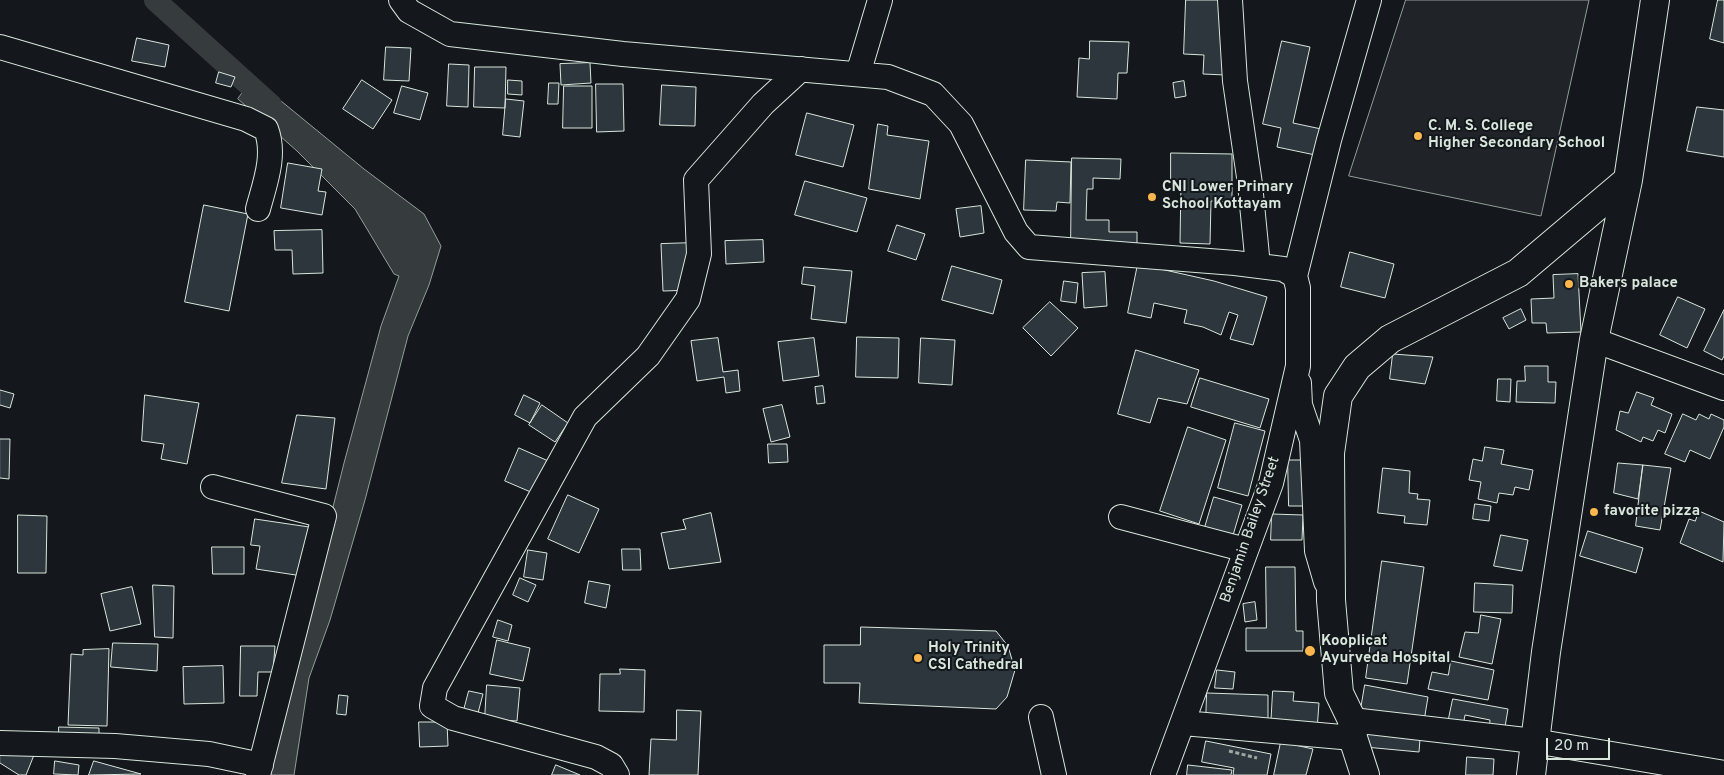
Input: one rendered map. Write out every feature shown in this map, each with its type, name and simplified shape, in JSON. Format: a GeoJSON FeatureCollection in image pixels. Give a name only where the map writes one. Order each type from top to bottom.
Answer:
{"type":"FeatureCollection","features":[{"type":"Feature","properties":{"kind":"main road"},"geometry":{"type":"LineString","coordinates":[[1530,775],[1546,652],[1594,340],[1628,180],[1655,0]]}},
{"type":"Feature","properties":{"kind":"main road"},"geometry":{"type":"LineString","coordinates":[[1365,775],[1352,729],[1339,693],[1331,600],[1330,453],[1338,396],[1357,366],[1390,339],[1518,273],[1628,180]]}},
{"type":"Feature","properties":{"kind":"street"},"geometry":{"type":"LineString","coordinates":[[401,0],[409,11],[450,34],[623,54],[888,77],[933,94],[961,124],[1016,232],[1029,248],[1258,266],[1283,269],[1295,276],[1329,140],[1369,0]]}},
{"type":"Feature","properties":{"kind":"street"},"geometry":{"type":"LineString","coordinates":[[858,74],[880,0]]}},
{"type":"Feature","properties":{"kind":"street"},"geometry":{"type":"LineString","coordinates":[[1230,0],[1235,81],[1250,184],[1258,266]]}},
{"type":"Feature","properties":{"kind":"street"},"geometry":{"type":"LineString","coordinates":[[0,47],[237,116],[266,129],[271,143],[268,173],[258,209]]}},
{"type":"Feature","properties":{"kind":"street"},"geometry":{"type":"LineString","coordinates":[[617,775],[611,765],[596,757],[453,718],[432,706],[435,688],[585,417],[648,356],[688,300],[699,254],[696,180],[762,104],[801,69]]}},
{"type":"Feature","properties":{"kind":"street","name":"Benjamin Bailey Street"},"geometry":{"type":"LineString","coordinates":[[1162,775],[1271,483],[1298,366],[1298,288],[1295,276]]}},
{"type":"Feature","properties":{"kind":"street"},"geometry":{"type":"LineString","coordinates":[[1594,340],[1724,388]]}},
{"type":"Feature","properties":{"kind":"street"},"geometry":{"type":"LineString","coordinates":[[1298,366],[1300,405],[1312,440],[1317,551],[1331,600]]}},
{"type":"Feature","properties":{"kind":"street"},"geometry":{"type":"LineString","coordinates":[[0,743],[115,746],[209,754],[260,770],[324,516],[213,487]]}},
{"type":"Feature","properties":{"kind":"street"},"geometry":{"type":"LineString","coordinates":[[1121,517],[1246,550]]}},
{"type":"Feature","properties":{"kind":"street"},"geometry":{"type":"LineString","coordinates":[[1041,717],[1054,775]]}},
{"type":"Feature","properties":{"kind":"street"},"geometry":{"type":"LineString","coordinates":[[1183,723],[1352,729],[1534,741],[1724,773]]}},
{"type":"Feature","properties":{"kind":"shaded area"},"geometry":{"type":"Polygon","coordinates":[[[1406,0],[1589,0],[1541,216],[1349,176],[1406,0]]]}},
{"type":"Feature","properties":{"kind":"shaded area"},"geometry":{"type":"Polygon","coordinates":[[[253,78],[364,169],[424,214],[441,246],[429,285],[408,336],[365,500],[330,620],[309,678],[294,775],[266,775],[344,463],[381,326],[399,276],[394,274],[355,209],[297,151],[238,99],[253,78]]]}},
{"type":"Feature","properties":{"kind":"building"},"geometry":{"type":"Polygon","coordinates":[[[1186,0],[1228,0],[1225,75],[1203,74],[1204,55],[1184,54],[1186,0]]]}},
{"type":"Feature","properties":{"kind":"building"},"geometry":{"type":"Polygon","coordinates":[[[1718,0],[1724,0],[1724,43],[1710,39],[1718,0]]]}},
{"type":"Feature","properties":{"kind":"building"},"geometry":{"type":"Polygon","coordinates":[[[137,38],[169,45],[165,67],[132,61],[137,38]]]}},
{"type":"Feature","properties":{"kind":"building"},"geometry":{"type":"Polygon","coordinates":[[[1090,41],[1129,42],[1127,73],[1118,73],[1117,99],[1077,97],[1079,58],[1089,59],[1090,41]]]}},
{"type":"Feature","properties":{"kind":"building"},"geometry":{"type":"Polygon","coordinates":[[[1282,41],[1310,47],[1293,123],[1326,130],[1320,156],[1277,147],[1281,128],[1263,124],[1282,41]]]}},
{"type":"Feature","properties":{"kind":"building"},"geometry":{"type":"Polygon","coordinates":[[[386,47],[411,48],[409,81],[384,80],[386,47]]]}},
{"type":"Feature","properties":{"kind":"building"},"geometry":{"type":"Polygon","coordinates":[[[590,63],[591,83],[561,85],[560,64],[590,63]]]}},
{"type":"Feature","properties":{"kind":"building"},"geometry":{"type":"Polygon","coordinates":[[[449,64],[469,65],[468,107],[447,106],[449,64]]]}},
{"type":"Feature","properties":{"kind":"building"},"geometry":{"type":"Polygon","coordinates":[[[475,67],[506,67],[505,108],[474,107],[475,67]]]}},
{"type":"Feature","properties":{"kind":"building"},"geometry":{"type":"Polygon","coordinates":[[[219,72],[235,77],[231,87],[216,83],[219,72]]]}},
{"type":"Feature","properties":{"kind":"building"},"geometry":{"type":"Polygon","coordinates":[[[362,80],[392,100],[373,129],[343,109],[362,80]]]}},
{"type":"Feature","properties":{"kind":"building"},"geometry":{"type":"Polygon","coordinates":[[[508,80],[522,81],[522,95],[508,94],[508,80]]]}},
{"type":"Feature","properties":{"kind":"building"},"geometry":{"type":"Polygon","coordinates":[[[1184,81],[1186,96],[1175,98],[1173,83],[1184,81]]]}},
{"type":"Feature","properties":{"kind":"building"},"geometry":{"type":"Polygon","coordinates":[[[549,83],[559,83],[558,104],[548,104],[549,83]]]}},
{"type":"Feature","properties":{"kind":"building"},"geometry":{"type":"Polygon","coordinates":[[[596,84],[623,84],[624,131],[597,132],[596,84]]]}},
{"type":"Feature","properties":{"kind":"building"},"geometry":{"type":"Polygon","coordinates":[[[662,85],[696,87],[695,126],[660,125],[662,85]]]}},
{"type":"Feature","properties":{"kind":"building"},"geometry":{"type":"Polygon","coordinates":[[[402,86],[428,93],[420,120],[394,113],[402,86]]]}},
{"type":"Feature","properties":{"kind":"building"},"geometry":{"type":"Polygon","coordinates":[[[564,86],[592,86],[592,128],[563,128],[564,86]]]}},
{"type":"Feature","properties":{"kind":"building"},"geometry":{"type":"Polygon","coordinates":[[[506,99],[524,101],[520,137],[503,135],[506,99]]]}},
{"type":"Feature","properties":{"kind":"building"},"geometry":{"type":"Polygon","coordinates":[[[1697,107],[1724,110],[1724,157],[1687,151],[1697,107]]]}},
{"type":"Feature","properties":{"kind":"building"},"geometry":{"type":"Polygon","coordinates":[[[807,113],[854,125],[843,167],[796,155],[807,113]]]}},
{"type":"Feature","properties":{"kind":"building"},"geometry":{"type":"Polygon","coordinates":[[[878,124],[888,126],[887,135],[929,141],[920,199],[869,189],[878,124]]]}},
{"type":"Feature","properties":{"kind":"building"},"geometry":{"type":"Polygon","coordinates":[[[1171,153],[1232,154],[1232,202],[1211,201],[1210,244],[1180,243],[1181,182],[1171,182],[1171,153]]]}},
{"type":"Feature","properties":{"kind":"building"},"geometry":{"type":"Polygon","coordinates":[[[1072,158],[1121,159],[1120,179],[1093,178],[1093,189],[1087,189],[1086,220],[1109,220],[1109,232],[1137,232],[1137,246],[1071,243],[1072,158]]]}},
{"type":"Feature","properties":{"kind":"building"},"geometry":{"type":"Polygon","coordinates":[[[1026,160],[1071,162],[1070,203],[1057,202],[1056,211],[1024,210],[1026,160]]]}},
{"type":"Feature","properties":{"kind":"building"},"geometry":{"type":"Polygon","coordinates":[[[288,163],[322,169],[318,191],[326,192],[322,215],[281,208],[288,163]]]}},
{"type":"Feature","properties":{"kind":"building"},"geometry":{"type":"Polygon","coordinates":[[[805,181],[867,198],[857,232],[795,215],[805,181]]]}},
{"type":"Feature","properties":{"kind":"building"},"geometry":{"type":"Polygon","coordinates":[[[204,205],[248,214],[229,311],[185,302],[204,205]]]}},
{"type":"Feature","properties":{"kind":"building"},"geometry":{"type":"Polygon","coordinates":[[[981,206],[984,233],[960,237],[956,209],[981,206]]]}},
{"type":"Feature","properties":{"kind":"building"},"geometry":{"type":"Polygon","coordinates":[[[897,225],[925,234],[916,260],[888,251],[897,225]]]}},
{"type":"Feature","properties":{"kind":"building"},"geometry":{"type":"Polygon","coordinates":[[[322,230],[323,273],[293,274],[292,250],[275,250],[274,231],[322,230]]]}},
{"type":"Feature","properties":{"kind":"building"},"geometry":{"type":"Polygon","coordinates":[[[763,240],[764,262],[726,264],[725,241],[763,240]]]}},
{"type":"Feature","properties":{"kind":"building"},"geometry":{"type":"Polygon","coordinates":[[[693,243],[695,290],[663,291],[661,244],[693,243]]]}},
{"type":"Feature","properties":{"kind":"building"},"geometry":{"type":"Polygon","coordinates":[[[1350,252],[1394,264],[1385,298],[1341,287],[1350,252]]]}},
{"type":"Feature","properties":{"kind":"building"},"geometry":{"type":"Polygon","coordinates":[[[1138,264],[1214,281],[1267,297],[1253,345],[1230,339],[1238,315],[1229,312],[1221,335],[1203,327],[1184,323],[1187,310],[1154,303],[1151,318],[1128,313],[1138,264]]]}},
{"type":"Feature","properties":{"kind":"building"},"geometry":{"type":"Polygon","coordinates":[[[952,266],[1002,280],[993,314],[942,300],[952,266]]]}},
{"type":"Feature","properties":{"kind":"building"},"geometry":{"type":"Polygon","coordinates":[[[804,267],[852,271],[846,323],[811,319],[815,286],[802,284],[804,267]]]}},
{"type":"Feature","properties":{"kind":"building"},"geometry":{"type":"Polygon","coordinates":[[[1105,272],[1107,306],[1084,308],[1082,273],[1105,272]]]}},
{"type":"Feature","properties":{"kind":"building"},"geometry":{"type":"Polygon","coordinates":[[[1578,274],[1581,332],[1547,333],[1546,323],[1532,323],[1531,299],[1554,298],[1553,275],[1578,274]]]}},
{"type":"Feature","properties":{"kind":"building"},"geometry":{"type":"Polygon","coordinates":[[[1064,281],[1078,283],[1076,303],[1061,301],[1064,281]]]}},
{"type":"Feature","properties":{"kind":"building"},"geometry":{"type":"Polygon","coordinates":[[[1678,297],[1705,309],[1687,348],[1660,335],[1678,297]]]}},
{"type":"Feature","properties":{"kind":"building"},"geometry":{"type":"Polygon","coordinates":[[[1050,302],[1078,328],[1051,356],[1023,328],[1050,302]]]}},
{"type":"Feature","properties":{"kind":"building"},"geometry":{"type":"Polygon","coordinates":[[[1521,309],[1526,320],[1509,329],[1503,318],[1521,309]]]}},
{"type":"Feature","properties":{"kind":"building"},"geometry":{"type":"Polygon","coordinates":[[[1724,310],[1724,356],[1722,360],[1704,351],[1724,310]]]}},
{"type":"Feature","properties":{"kind":"building"},"geometry":{"type":"Polygon","coordinates":[[[857,337],[899,338],[898,378],[856,377],[857,337]]]}},
{"type":"Feature","properties":{"kind":"building"},"geometry":{"type":"Polygon","coordinates":[[[718,338],[723,372],[738,370],[740,391],[726,393],[724,377],[697,381],[691,341],[718,338]]]}},
{"type":"Feature","properties":{"kind":"building"},"geometry":{"type":"Polygon","coordinates":[[[814,338],[819,376],[783,381],[778,342],[814,338]]]}},
{"type":"Feature","properties":{"kind":"building"},"geometry":{"type":"Polygon","coordinates":[[[921,338],[955,340],[952,385],[919,383],[921,338]]]}},
{"type":"Feature","properties":{"kind":"building"},"geometry":{"type":"Polygon","coordinates":[[[1136,350],[1199,370],[1187,404],[1158,398],[1150,423],[1118,414],[1136,350]]]}},
{"type":"Feature","properties":{"kind":"building"},"geometry":{"type":"Polygon","coordinates":[[[1393,354],[1433,357],[1425,384],[1390,379],[1393,354]]]}},
{"type":"Feature","properties":{"kind":"building"},"geometry":{"type":"Polygon","coordinates":[[[1525,366],[1548,366],[1548,382],[1556,382],[1555,403],[1516,402],[1517,381],[1525,381],[1525,366]]]}},
{"type":"Feature","properties":{"kind":"building"},"geometry":{"type":"Polygon","coordinates":[[[1200,378],[1269,399],[1260,428],[1191,407],[1200,378]]]}},
{"type":"Feature","properties":{"kind":"building"},"geometry":{"type":"Polygon","coordinates":[[[1498,379],[1511,379],[1510,402],[1497,401],[1498,379]]]}},
{"type":"Feature","properties":{"kind":"building"},"geometry":{"type":"Polygon","coordinates":[[[823,386],[825,403],[817,404],[815,387],[823,386]]]}},
{"type":"Feature","properties":{"kind":"building"},"geometry":{"type":"Polygon","coordinates":[[[0,390],[14,394],[10,408],[0,405],[0,390]]]}},
{"type":"Feature","properties":{"kind":"building"},"geometry":{"type":"Polygon","coordinates":[[[1637,392],[1654,398],[1651,405],[1672,414],[1665,433],[1658,430],[1653,441],[1643,437],[1641,442],[1616,430],[1620,411],[1628,413],[1637,392]]]}},
{"type":"Feature","properties":{"kind":"building"},"geometry":{"type":"Polygon","coordinates":[[[145,395],[199,403],[187,464],[161,459],[164,444],[142,441],[145,395]]]}},
{"type":"Feature","properties":{"kind":"building"},"geometry":{"type":"Polygon","coordinates":[[[524,395],[540,403],[530,423],[515,415],[524,395]]]}},
{"type":"Feature","properties":{"kind":"building"},"geometry":{"type":"Polygon","coordinates":[[[542,405],[568,423],[555,442],[529,425],[542,405]]]}},
{"type":"Feature","properties":{"kind":"building"},"geometry":{"type":"Polygon","coordinates":[[[782,405],[790,437],[771,442],[763,409],[782,405]]]}},
{"type":"Feature","properties":{"kind":"building"},"geometry":{"type":"Polygon","coordinates":[[[1683,414],[1696,420],[1699,414],[1709,419],[1711,414],[1724,420],[1724,427],[1710,459],[1690,450],[1685,462],[1665,454],[1683,414]]]}},
{"type":"Feature","properties":{"kind":"building"},"geometry":{"type":"Polygon","coordinates":[[[297,415],[335,418],[326,489],[282,483],[297,415]]]}},
{"type":"Feature","properties":{"kind":"building"},"geometry":{"type":"Polygon","coordinates":[[[1235,423],[1265,431],[1248,496],[1218,488],[1235,423]]]}},
{"type":"Feature","properties":{"kind":"building"},"geometry":{"type":"Polygon","coordinates":[[[1188,427],[1226,440],[1199,524],[1160,511],[1188,427]]]}},
{"type":"Feature","properties":{"kind":"building"},"geometry":{"type":"Polygon","coordinates":[[[0,439],[10,439],[9,479],[0,478],[0,439]]]}},
{"type":"Feature","properties":{"kind":"building"},"geometry":{"type":"Polygon","coordinates":[[[768,444],[787,444],[788,462],[769,463],[768,444]]]}},
{"type":"Feature","properties":{"kind":"building"},"geometry":{"type":"Polygon","coordinates":[[[1485,447],[1504,450],[1501,464],[1533,470],[1529,490],[1515,487],[1513,495],[1499,493],[1497,503],[1478,499],[1481,482],[1469,480],[1473,459],[1482,461],[1485,447]]]}},
{"type":"Feature","properties":{"kind":"building"},"geometry":{"type":"Polygon","coordinates":[[[519,448],[555,464],[540,496],[505,481],[519,448]]]}},
{"type":"Feature","properties":{"kind":"building"},"geometry":{"type":"Polygon","coordinates":[[[1288,460],[1310,460],[1311,506],[1289,506],[1288,460]]]}},
{"type":"Feature","properties":{"kind":"building"},"geometry":{"type":"Polygon","coordinates":[[[1618,463],[1643,465],[1638,499],[1614,493],[1618,463]]]}},
{"type":"Feature","properties":{"kind":"building"},"geometry":{"type":"Polygon","coordinates":[[[1643,465],[1671,468],[1660,530],[1636,526],[1643,465]]]}},
{"type":"Feature","properties":{"kind":"building"},"geometry":{"type":"Polygon","coordinates":[[[1383,468],[1410,471],[1409,493],[1418,494],[1417,499],[1430,500],[1427,525],[1404,523],[1405,516],[1378,513],[1383,468]]]}},
{"type":"Feature","properties":{"kind":"building"},"geometry":{"type":"Polygon","coordinates":[[[568,495],[599,509],[579,553],[548,539],[568,495]]]}},
{"type":"Feature","properties":{"kind":"building"},"geometry":{"type":"Polygon","coordinates":[[[1214,497],[1242,505],[1231,542],[1203,534],[1214,497]]]}},
{"type":"Feature","properties":{"kind":"building"},"geometry":{"type":"Polygon","coordinates":[[[1475,504],[1491,506],[1489,521],[1473,519],[1475,504]]]}},
{"type":"Feature","properties":{"kind":"building"},"geometry":{"type":"Polygon","coordinates":[[[1699,511],[1724,522],[1723,562],[1680,543],[1689,519],[1695,521],[1699,511]]]}},
{"type":"Feature","properties":{"kind":"building"},"geometry":{"type":"Polygon","coordinates":[[[711,513],[721,562],[669,569],[661,533],[686,529],[683,520],[711,513]]]}},
{"type":"Feature","properties":{"kind":"building"},"geometry":{"type":"Polygon","coordinates":[[[1272,514],[1303,515],[1302,540],[1271,540],[1272,514]]]}},
{"type":"Feature","properties":{"kind":"building"},"geometry":{"type":"Polygon","coordinates":[[[18,515],[47,516],[46,573],[18,573],[18,515]]]}},
{"type":"Feature","properties":{"kind":"building"},"geometry":{"type":"Polygon","coordinates":[[[255,519],[316,528],[309,577],[256,569],[260,546],[251,545],[255,519]]]}},
{"type":"Feature","properties":{"kind":"building"},"geometry":{"type":"Polygon","coordinates":[[[1588,531],[1643,548],[1636,573],[1580,556],[1588,531]]]}},
{"type":"Feature","properties":{"kind":"building"},"geometry":{"type":"Polygon","coordinates":[[[1501,535],[1528,540],[1522,571],[1494,566],[1501,535]]]}},
{"type":"Feature","properties":{"kind":"building"},"geometry":{"type":"Polygon","coordinates":[[[212,547],[244,547],[244,574],[213,574],[212,547]]]}},
{"type":"Feature","properties":{"kind":"building"},"geometry":{"type":"Polygon","coordinates":[[[622,549],[640,549],[641,570],[623,570],[622,549]]]}},
{"type":"Feature","properties":{"kind":"building"},"geometry":{"type":"Polygon","coordinates":[[[528,550],[547,553],[543,580],[524,577],[528,550]]]}},
{"type":"Feature","properties":{"kind":"building"},"geometry":{"type":"Polygon","coordinates":[[[1382,561],[1424,567],[1407,684],[1366,678],[1382,561]]]}},
{"type":"Feature","properties":{"kind":"building","name":"Kooplicat Ayurveda Hospital"},"geometry":{"type":"Polygon","coordinates":[[[1266,567],[1295,567],[1296,631],[1303,631],[1303,651],[1246,651],[1246,628],[1266,628],[1266,567]]]}},
{"type":"Feature","properties":{"kind":"building"},"geometry":{"type":"Polygon","coordinates":[[[520,578],[536,585],[528,602],[513,595],[520,578]]]}},
{"type":"Feature","properties":{"kind":"building"},"geometry":{"type":"Polygon","coordinates":[[[589,581],[610,585],[606,608],[585,603],[589,581]]]}},
{"type":"Feature","properties":{"kind":"building"},"geometry":{"type":"Polygon","coordinates":[[[1475,583],[1513,585],[1512,613],[1474,612],[1475,583]]]}},
{"type":"Feature","properties":{"kind":"building"},"geometry":{"type":"Polygon","coordinates":[[[153,585],[174,586],[173,638],[155,637],[153,585]]]}},
{"type":"Feature","properties":{"kind":"building"},"geometry":{"type":"Polygon","coordinates":[[[132,587],[141,624],[110,631],[101,594],[132,587]]]}},
{"type":"Feature","properties":{"kind":"building"},"geometry":{"type":"Polygon","coordinates":[[[1255,602],[1257,620],[1245,622],[1243,604],[1255,602]]]}},
{"type":"Feature","properties":{"kind":"building"},"geometry":{"type":"Polygon","coordinates":[[[1481,615],[1501,619],[1492,664],[1459,657],[1465,632],[1478,633],[1481,615]]]}},
{"type":"Feature","properties":{"kind":"building"},"geometry":{"type":"Polygon","coordinates":[[[498,620],[512,625],[508,641],[493,637],[498,620]]]}},
{"type":"Feature","properties":{"kind":"building","name":"Holy Trinity CSI Cathedral"},"geometry":{"type":"Polygon","coordinates":[[[861,627],[996,631],[1008,646],[1015,670],[1007,697],[996,709],[859,703],[860,683],[824,683],[824,645],[860,645],[861,627]]]}},
{"type":"Feature","properties":{"kind":"building"},"geometry":{"type":"Polygon","coordinates":[[[497,640],[530,648],[523,681],[490,674],[497,640]]]}},
{"type":"Feature","properties":{"kind":"building"},"geometry":{"type":"Polygon","coordinates":[[[113,643],[158,644],[157,671],[111,667],[113,643]]]}},
{"type":"Feature","properties":{"kind":"building"},"geometry":{"type":"Polygon","coordinates":[[[241,646],[275,646],[273,672],[258,672],[257,696],[240,696],[241,646]]]}},
{"type":"Feature","properties":{"kind":"building"},"geometry":{"type":"Polygon","coordinates":[[[109,649],[107,726],[68,725],[71,654],[83,655],[83,650],[109,649]]]}},
{"type":"Feature","properties":{"kind":"building"},"geometry":{"type":"Polygon","coordinates":[[[1451,661],[1494,670],[1488,700],[1428,689],[1432,672],[1448,675],[1451,661]]]}},
{"type":"Feature","properties":{"kind":"building"},"geometry":{"type":"Polygon","coordinates":[[[223,666],[224,703],[184,704],[183,667],[223,666]]]}},
{"type":"Feature","properties":{"kind":"building"},"geometry":{"type":"Polygon","coordinates":[[[620,669],[645,670],[644,712],[599,711],[600,674],[620,674],[620,669]]]}},
{"type":"Feature","properties":{"kind":"building"},"geometry":{"type":"Polygon","coordinates":[[[1217,670],[1235,672],[1233,689],[1215,688],[1217,670]]]}},
{"type":"Feature","properties":{"kind":"building"},"geometry":{"type":"Polygon","coordinates":[[[487,685],[520,688],[517,721],[485,719],[487,685]]]}},
{"type":"Feature","properties":{"kind":"building"},"geometry":{"type":"Polygon","coordinates":[[[1365,685],[1428,697],[1424,721],[1361,709],[1365,685]]]}},
{"type":"Feature","properties":{"kind":"building"},"geometry":{"type":"Polygon","coordinates":[[[469,691],[483,694],[478,713],[464,710],[469,691]]]}},
{"type":"Feature","properties":{"kind":"building"},"geometry":{"type":"Polygon","coordinates":[[[1273,691],[1294,692],[1293,701],[1319,703],[1317,730],[1271,727],[1273,691]]]}},
{"type":"Feature","properties":{"kind":"building"},"geometry":{"type":"Polygon","coordinates":[[[1207,693],[1268,695],[1268,725],[1206,723],[1207,693]]]}},
{"type":"Feature","properties":{"kind":"building"},"geometry":{"type":"Polygon","coordinates":[[[339,695],[348,696],[346,715],[337,714],[339,695]]]}},
{"type":"Feature","properties":{"kind":"building"},"geometry":{"type":"Polygon","coordinates":[[[1453,699],[1508,709],[1504,733],[1489,730],[1490,720],[1465,715],[1463,726],[1448,723],[1453,699]]]}},
{"type":"Feature","properties":{"kind":"building"},"geometry":{"type":"Polygon","coordinates":[[[677,710],[701,711],[698,775],[649,775],[651,739],[676,740],[677,710]]]}},
{"type":"Feature","properties":{"kind":"building"},"geometry":{"type":"Polygon","coordinates":[[[419,722],[447,722],[448,746],[420,747],[419,722]]]}},
{"type":"Feature","properties":{"kind":"building"},"geometry":{"type":"Polygon","coordinates":[[[59,727],[99,728],[99,738],[59,736],[59,727]]]}},
{"type":"Feature","properties":{"kind":"building"},"geometry":{"type":"Polygon","coordinates":[[[1366,729],[1420,739],[1419,752],[1365,747],[1366,729]]]}},
{"type":"Feature","properties":{"kind":"building"},"geometry":{"type":"Polygon","coordinates":[[[1206,741],[1271,754],[1267,775],[1233,775],[1234,768],[1202,762],[1206,741]]]}},
{"type":"Feature","properties":{"kind":"building"},"geometry":{"type":"Polygon","coordinates":[[[1281,742],[1313,749],[1306,775],[1274,775],[1281,742]]]}},
{"type":"Feature","properties":{"kind":"building"},"geometry":{"type":"Polygon","coordinates":[[[0,747],[36,750],[26,775],[19,775],[0,763],[0,747]]]}},
{"type":"Feature","properties":{"kind":"building"},"geometry":{"type":"Polygon","coordinates":[[[1467,757],[1494,759],[1493,775],[1466,775],[1467,757]]]}},
{"type":"Feature","properties":{"kind":"building"},"geometry":{"type":"Polygon","coordinates":[[[55,761],[79,765],[78,775],[54,774],[55,761]]]}},
{"type":"Feature","properties":{"kind":"building"},"geometry":{"type":"Polygon","coordinates":[[[94,761],[141,774],[89,775],[94,761]]]}},
{"type":"Feature","properties":{"kind":"building"},"geometry":{"type":"Polygon","coordinates":[[[556,765],[580,775],[552,775],[556,765]]]}},
{"type":"Feature","properties":{"kind":"building"},"geometry":{"type":"Polygon","coordinates":[[[1188,765],[1232,770],[1231,775],[1187,775],[1188,765]]]}},
{"type":"Feature","properties":{"kind":"waterway"},"geometry":{"type":"LineString","coordinates":[[155,0],[271,105]]}},
{"type":"Feature","properties":{"kind":"place","name":"C. M. S. College Higher Secondary School"},"geometry":{"type":"Point","coordinates":[1418,136]}},
{"type":"Feature","properties":{"kind":"place","name":"CNI Lower Primary School Kottayam"},"geometry":{"type":"Point","coordinates":[1152,197]}},
{"type":"Feature","properties":{"kind":"place","name":"Bakers palace"},"geometry":{"type":"Point","coordinates":[1569,284]}},
{"type":"Feature","properties":{"kind":"place","name":"favorite pizza"},"geometry":{"type":"Point","coordinates":[1594,512]}},
{"type":"Feature","properties":{"kind":"place","name":"Kooplicat Ayurveda Hospital"},"geometry":{"type":"Point","coordinates":[1310,651]}},
{"type":"Feature","properties":{"kind":"place","name":"Holy Trinity CSI Cathedral"},"geometry":{"type":"Point","coordinates":[918,658]}}]}
